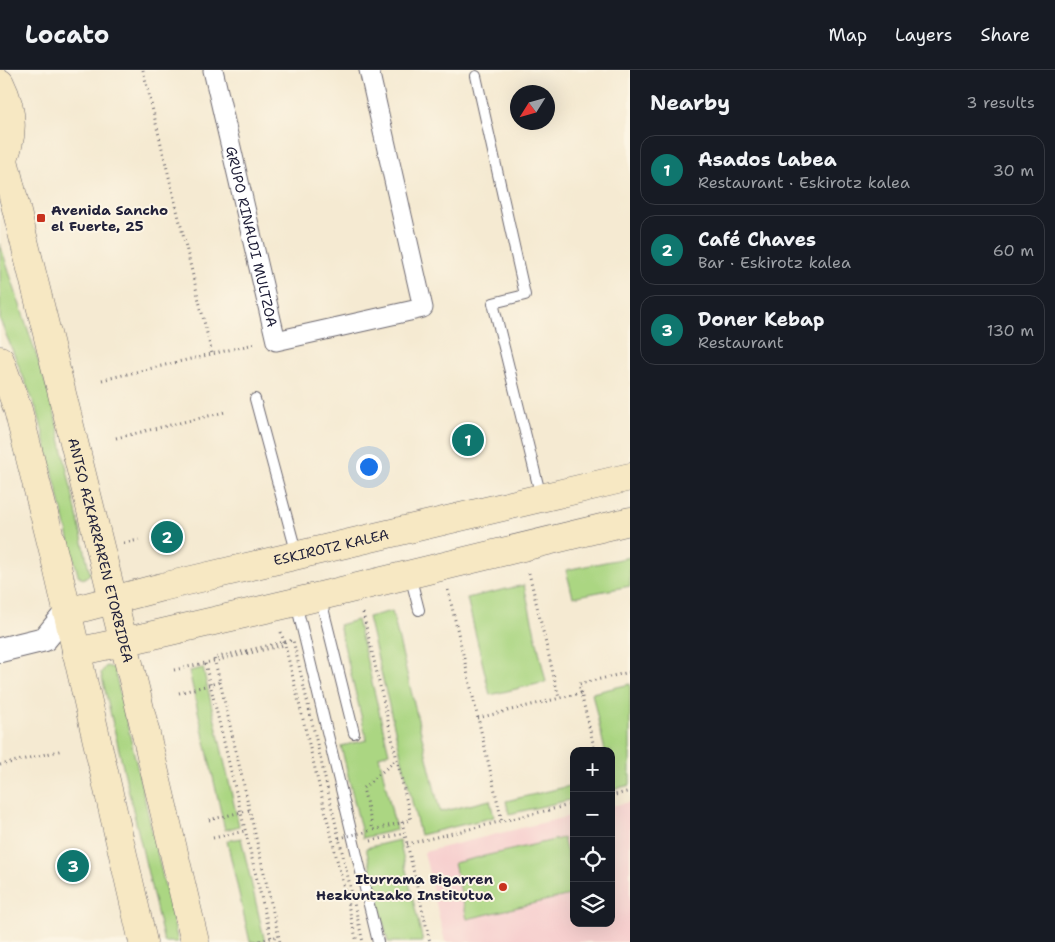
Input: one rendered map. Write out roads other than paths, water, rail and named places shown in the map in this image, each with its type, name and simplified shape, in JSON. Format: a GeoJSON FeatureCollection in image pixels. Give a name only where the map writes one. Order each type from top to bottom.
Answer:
{"type":"FeatureCollection","features":[{"type":"Feature","properties":{"kind":"main road"},"geometry":{"type":"LineString","coordinates":[[0,83],[6,94],[12,119],[10,136],[2,162]]}},
{"type":"Feature","properties":{"kind":"main road","name":"ANTSO AZKARRAREN ETORBIDEA"},"geometry":{"type":"LineString","coordinates":[[2,162],[113,600],[195,942]]}},
{"type":"Feature","properties":{"kind":"main road"},"geometry":{"type":"LineString","coordinates":[[0,360],[18,410],[143,942]]}},
{"type":"Feature","properties":{"kind":"main road","name":"ESKIROTZ KALEA"},"geometry":{"type":"LineString","coordinates":[[67,612],[630,477]]}},
{"type":"Feature","properties":{"kind":"main road"},"geometry":{"type":"LineString","coordinates":[[76,652],[308,599],[630,521]]}},
{"type":"Feature","properties":{"kind":"street","name":"GRUPO RINALDI MULTZOA"},"geometry":{"type":"LineString","coordinates":[[212,70],[276,341],[423,308],[369,70]]}},
{"type":"Feature","properties":{"kind":"street"},"geometry":{"type":"LineString","coordinates":[[45,639],[67,612]]}},
{"type":"Feature","properties":{"kind":"street"},"geometry":{"type":"LineString","coordinates":[[0,650],[45,639],[76,652]]}},
{"type":"Feature","properties":{"kind":"lane"},"geometry":{"type":"LineString","coordinates":[[476,76],[525,295],[493,303],[542,498]]}},
{"type":"Feature","properties":{"kind":"lane"},"geometry":{"type":"LineString","coordinates":[[256,398],[297,556]]}},
{"type":"Feature","properties":{"kind":"lane"},"geometry":{"type":"LineString","coordinates":[[410,574],[419,610]]}},
{"type":"Feature","properties":{"kind":"lane"},"geometry":{"type":"LineString","coordinates":[[308,599],[354,733]]}},
{"type":"Feature","properties":{"kind":"lane"},"geometry":{"type":"LineString","coordinates":[[308,599],[354,845],[378,942]]}},
{"type":"Feature","properties":{"kind":"place","name":"Avenida Sancho el Fuerte, 25"},"geometry":{"type":"Point","coordinates":[41,218]}},
{"type":"Feature","properties":{"kind":"place","name":"Asados Labea"},"geometry":{"type":"Point","coordinates":[468,440]}},
{"type":"Feature","properties":{"kind":"place","name":"Café Chaves"},"geometry":{"type":"Point","coordinates":[167,537]}},
{"type":"Feature","properties":{"kind":"place","name":"Doner Kebap"},"geometry":{"type":"Point","coordinates":[73,866]}},
{"type":"Feature","properties":{"kind":"place","name":"Iturrama Bigarren Hezkuntzako Institutua"},"geometry":{"type":"Point","coordinates":[503,887]}}]}
